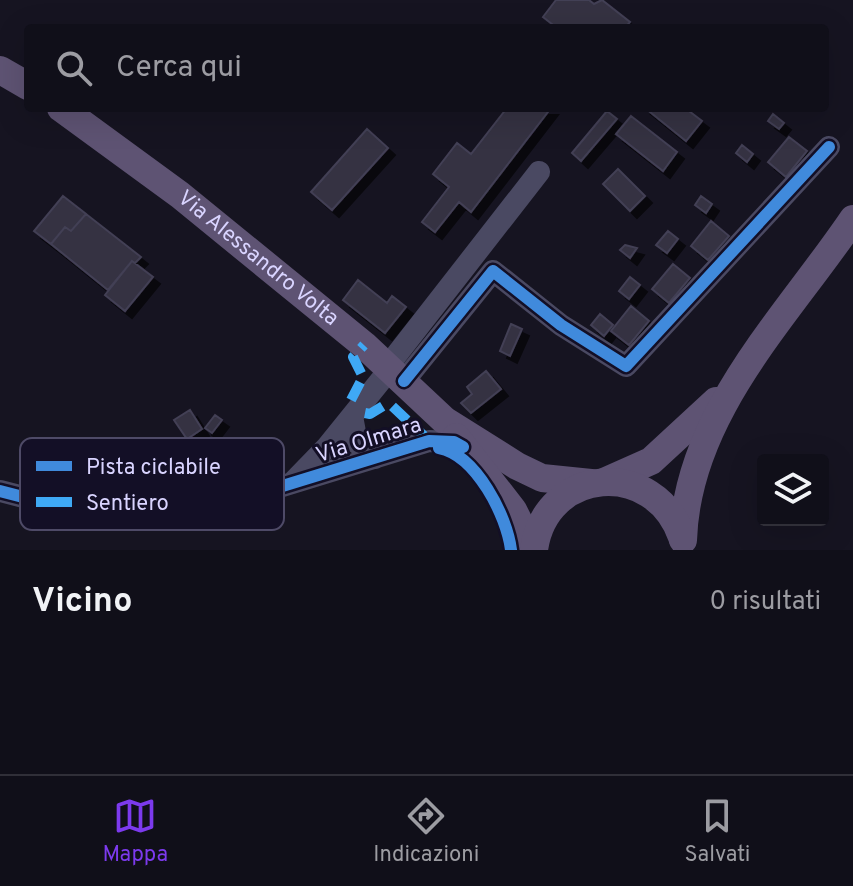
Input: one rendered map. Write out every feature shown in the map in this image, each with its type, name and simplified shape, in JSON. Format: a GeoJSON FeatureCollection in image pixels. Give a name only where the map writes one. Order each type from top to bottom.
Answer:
{"type":"FeatureCollection","features":[{"type":"Feature","properties":{"kind":"main road"},"geometry":{"type":"LineString","coordinates":[[0,70],[24,84]]}},
{"type":"Feature","properties":{"kind":"main road","name":"Via Alessandro Volta"},"geometry":{"type":"LineString","coordinates":[[66,112],[180,195],[393,372],[444,420],[517,466],[542,478],[630,484],[654,496],[673,515],[684,545]]}},
{"type":"Feature","properties":{"kind":"main road"},"geometry":{"type":"LineString","coordinates":[[684,545],[684,508],[695,466],[716,420],[744,371],[853,219]]}},
{"type":"Feature","properties":{"kind":"main road"},"geometry":{"type":"LineString","coordinates":[[533,550],[547,512],[567,494],[651,461],[672,445],[744,371]]}},
{"type":"Feature","properties":{"kind":"main road","name":"Via Alessandro Volta"},"geometry":{"type":"LineString","coordinates":[[444,420],[513,510],[533,550]]}},
{"type":"Feature","properties":{"kind":"street"},"geometry":{"type":"LineString","coordinates":[[393,372],[493,271],[561,325],[626,366],[829,147]]}},
{"type":"Feature","properties":{"kind":"street"},"geometry":{"type":"LineString","coordinates":[[393,372],[539,172]]}},
{"type":"Feature","properties":{"kind":"street","name":"Via Olmara"},"geometry":{"type":"LineString","coordinates":[[290,484],[393,372]]}},
{"type":"Feature","properties":{"kind":"street","name":"Via Olmara"},"geometry":{"type":"LineString","coordinates":[[352,416],[357,443],[375,458]]}},
{"type":"Feature","properties":{"kind":"street","name":"Via Olmara"},"geometry":{"type":"LineString","coordinates":[[284,485],[429,441],[454,442],[463,447]]}},
{"type":"Feature","properties":{"kind":"street","name":"Via Olmara"},"geometry":{"type":"LineString","coordinates":[[0,491],[20,496]]}},
{"type":"Feature","properties":{"kind":"building"},"geometry":{"type":"Polygon","coordinates":[[[556,0],[589,0],[594,4],[602,0],[630,22],[552,24],[543,17],[556,0]]]}},
{"type":"Feature","properties":{"kind":"building"},"geometry":{"type":"Polygon","coordinates":[[[504,112],[548,112],[471,212],[459,202],[435,232],[422,222],[449,187],[433,174],[457,143],[471,154],[504,112]]]}},
{"type":"Feature","properties":{"kind":"building"},"geometry":{"type":"Polygon","coordinates":[[[606,112],[617,119],[581,161],[572,153],[606,112]]]}},
{"type":"Feature","properties":{"kind":"building"},"geometry":{"type":"Polygon","coordinates":[[[650,112],[690,112],[702,121],[686,141],[650,112]]]}},
{"type":"Feature","properties":{"kind":"building"},"geometry":{"type":"Polygon","coordinates":[[[773,114],[784,123],[779,129],[768,121],[773,114]]]}},
{"type":"Feature","properties":{"kind":"building"},"geometry":{"type":"Polygon","coordinates":[[[631,116],[677,152],[663,171],[616,134],[631,116]]]}},
{"type":"Feature","properties":{"kind":"building"},"geometry":{"type":"Polygon","coordinates":[[[367,129],[388,148],[332,210],[311,192],[367,129]]]}},
{"type":"Feature","properties":{"kind":"building"},"geometry":{"type":"Polygon","coordinates":[[[789,137],[807,151],[786,177],[768,162],[789,137]]]}},
{"type":"Feature","properties":{"kind":"building"},"geometry":{"type":"Polygon","coordinates":[[[742,145],[753,154],[747,162],[736,153],[742,145]]]}},
{"type":"Feature","properties":{"kind":"building"},"geometry":{"type":"Polygon","coordinates":[[[618,169],[645,196],[630,211],[603,184],[618,169]]]}},
{"type":"Feature","properties":{"kind":"building"},"geometry":{"type":"Polygon","coordinates":[[[63,196],[86,214],[71,231],[65,227],[51,244],[34,231],[63,196]]]}},
{"type":"Feature","properties":{"kind":"building"},"geometry":{"type":"Polygon","coordinates":[[[701,196],[712,204],[706,213],[695,205],[701,196]]]}},
{"type":"Feature","properties":{"kind":"building"},"geometry":{"type":"Polygon","coordinates":[[[86,214],[141,257],[135,263],[132,261],[108,290],[51,244],[65,227],[71,231],[86,214]]]}},
{"type":"Feature","properties":{"kind":"building"},"geometry":{"type":"Polygon","coordinates":[[[711,221],[729,236],[708,260],[691,246],[711,221]]]}},
{"type":"Feature","properties":{"kind":"building"},"geometry":{"type":"Polygon","coordinates":[[[668,231],[678,239],[667,253],[656,245],[668,231]]]}},
{"type":"Feature","properties":{"kind":"building"},"geometry":{"type":"Polygon","coordinates":[[[625,245],[637,248],[630,258],[620,250],[625,245]]]}},
{"type":"Feature","properties":{"kind":"building"},"geometry":{"type":"Polygon","coordinates":[[[132,261],[153,277],[125,311],[105,295],[132,261]]]}},
{"type":"Feature","properties":{"kind":"building"},"geometry":{"type":"Polygon","coordinates":[[[673,264],[690,278],[669,303],[652,289],[673,264]]]}},
{"type":"Feature","properties":{"kind":"building"},"geometry":{"type":"Polygon","coordinates":[[[630,277],[640,285],[629,299],[619,291],[630,277]]]}},
{"type":"Feature","properties":{"kind":"building"},"geometry":{"type":"Polygon","coordinates":[[[358,280],[387,303],[392,296],[406,307],[385,333],[343,300],[358,280]]]}},
{"type":"Feature","properties":{"kind":"building"},"geometry":{"type":"Polygon","coordinates":[[[631,306],[649,321],[629,345],[611,331],[631,306]]]}},
{"type":"Feature","properties":{"kind":"building"},"geometry":{"type":"Polygon","coordinates":[[[600,314],[613,325],[604,336],[591,325],[600,314]]]}},
{"type":"Feature","properties":{"kind":"building"},"geometry":{"type":"Polygon","coordinates":[[[511,324],[522,329],[510,356],[500,351],[511,324]]]}},
{"type":"Feature","properties":{"kind":"building"},"geometry":{"type":"Polygon","coordinates":[[[486,371],[501,389],[471,413],[461,403],[472,394],[467,387],[486,371]]]}},
{"type":"Feature","properties":{"kind":"building"},"geometry":{"type":"Polygon","coordinates":[[[190,410],[202,429],[186,438],[174,420],[190,410]]]}},
{"type":"Feature","properties":{"kind":"building"},"geometry":{"type":"Polygon","coordinates":[[[215,415],[222,420],[212,433],[205,428],[215,415]]]}},
{"type":"Feature","properties":{"kind":"marked path"},"geometry":{"type":"LineString","coordinates":[[351,400],[363,377],[353,357],[364,345]]}},
{"type":"Feature","properties":{"kind":"marked path"},"geometry":{"type":"LineString","coordinates":[[365,413],[392,406],[424,436]]}},
{"type":"Feature","properties":{"kind":"cycle path"},"geometry":{"type":"LineString","coordinates":[[404,381],[493,271],[561,325],[626,366],[829,147]]}},
{"type":"Feature","properties":{"kind":"cycle path"},"geometry":{"type":"LineString","coordinates":[[284,486],[429,441],[454,442],[463,447]]}},
{"type":"Feature","properties":{"kind":"cycle path"},"geometry":{"type":"LineString","coordinates":[[439,448],[453,453],[477,474],[496,505],[511,550]]}},
{"type":"Feature","properties":{"kind":"cycle path"},"geometry":{"type":"LineString","coordinates":[[0,491],[20,496]]}}]}
